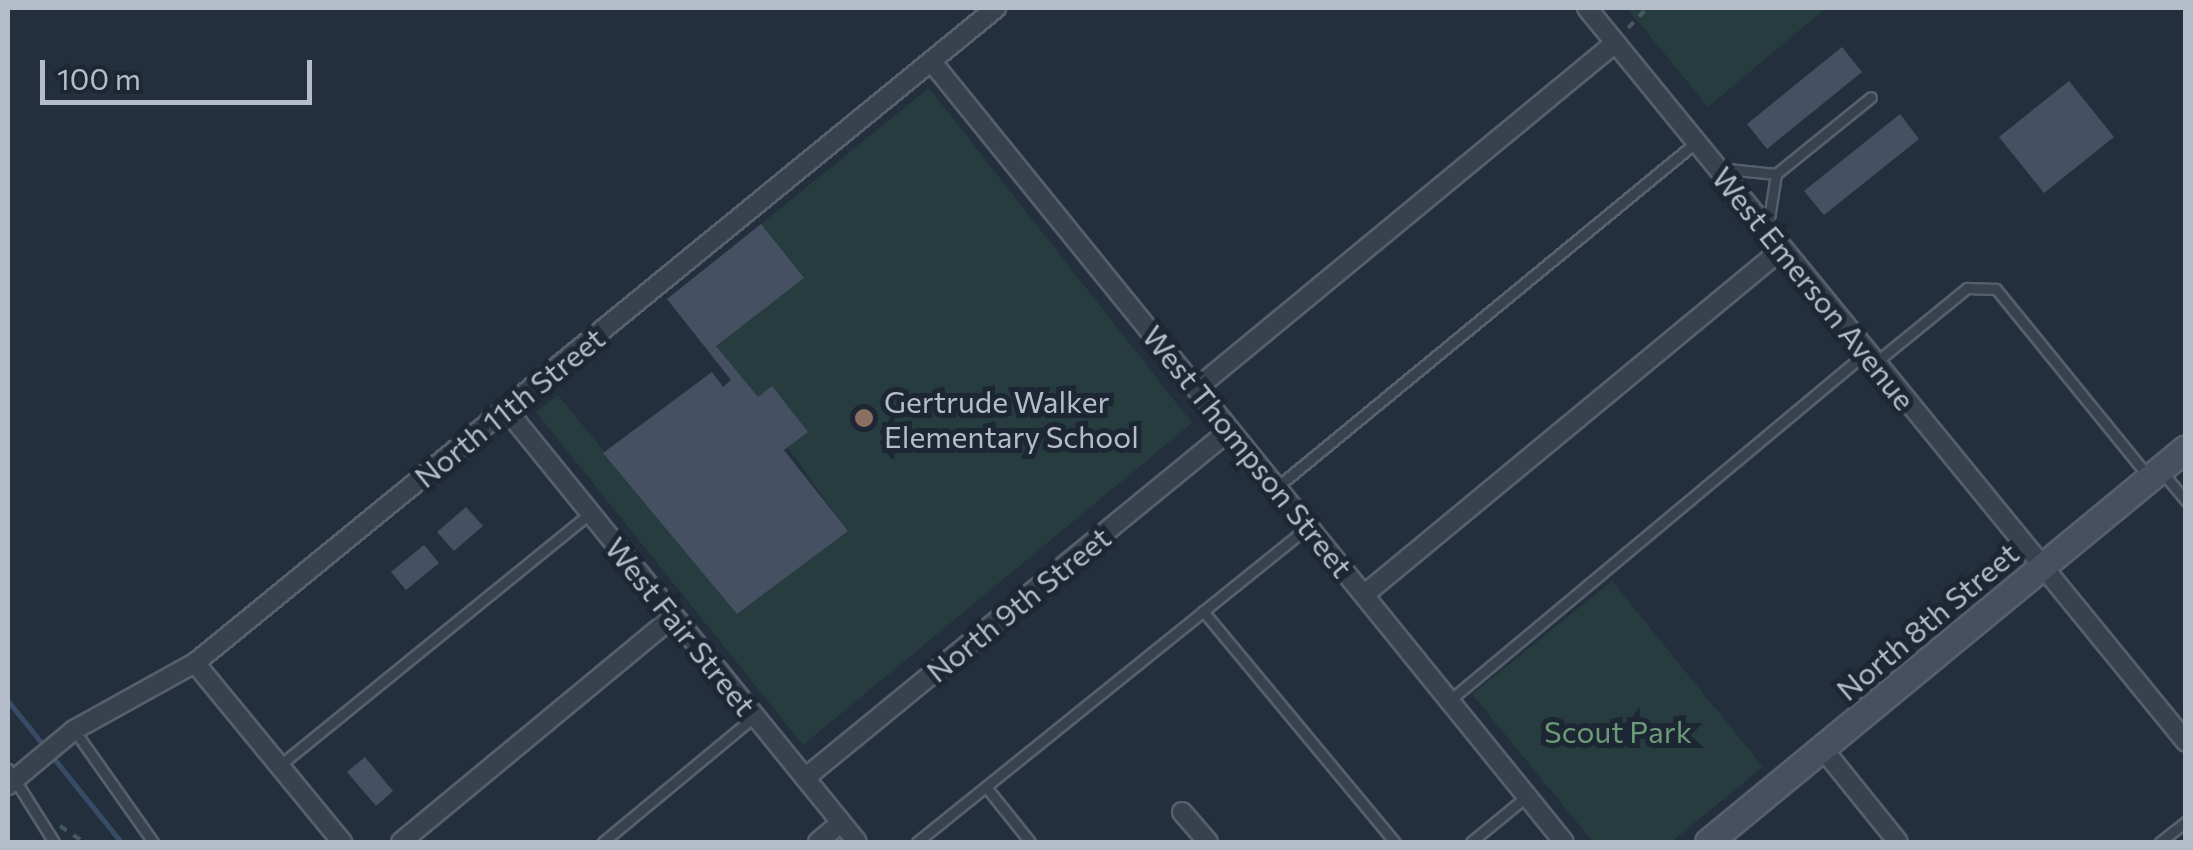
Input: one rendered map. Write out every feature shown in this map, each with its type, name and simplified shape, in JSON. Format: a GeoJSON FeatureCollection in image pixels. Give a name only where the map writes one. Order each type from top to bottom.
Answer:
{"type":"FeatureCollection","features":[{"type":"Feature","properties":{"kind":"street","name":"North 11th Street"},"geometry":{"type":"LineString","coordinates":[[12,777],[67,736],[195,664],[996,8]]}},
{"type":"Feature","properties":{"kind":"street","name":"West Emerson Avenue"},"geometry":{"type":"LineString","coordinates":[[1587,8],[2186,742]]}},
{"type":"Feature","properties":{"kind":"street"},"geometry":{"type":"LineString","coordinates":[[1197,388],[1615,43]]}},
{"type":"Feature","properties":{"kind":"street","name":"West Thompson Street"},"geometry":{"type":"LineString","coordinates":[[931,61],[1564,842]]}},
{"type":"Feature","properties":{"kind":"street"},"geometry":{"type":"LineString","coordinates":[[1365,594],[1781,250]]}},
{"type":"Feature","properties":{"kind":"street","name":"West Fair Street"},"geometry":{"type":"LineString","coordinates":[[506,409],[857,842]]}},
{"type":"Feature","properties":{"kind":"street","name":"North 9th Street"},"geometry":{"type":"LineString","coordinates":[[805,778],[1230,430]]}},
{"type":"Feature","properties":{"kind":"street","name":"North 8th Street"},"geometry":{"type":"LineString","coordinates":[[1708,842],[2186,448]]}},
{"type":"Feature","properties":{"kind":"street"},"geometry":{"type":"LineString","coordinates":[[402,842],[674,616]]}},
{"type":"Feature","properties":{"kind":"street"},"geometry":{"type":"LineString","coordinates":[[195,664],[342,842]]}},
{"type":"Feature","properties":{"kind":"street"},"geometry":{"type":"LineString","coordinates":[[1823,749],[1898,842]]}},
{"type":"Feature","properties":{"kind":"street"},"geometry":{"type":"LineString","coordinates":[[1182,812],[1208,842]]}},
{"type":"Feature","properties":{"kind":"street"},"geometry":{"type":"LineString","coordinates":[[818,842],[842,824]]}},
{"type":"Feature","properties":{"kind":"lane"},"geometry":{"type":"LineString","coordinates":[[1766,232],[1776,174],[1872,96]]}},
{"type":"Feature","properties":{"kind":"lane"},"geometry":{"type":"LineString","coordinates":[[1277,487],[1696,143]]}},
{"type":"Feature","properties":{"kind":"lane"},"geometry":{"type":"LineString","coordinates":[[1716,168],[1776,174]]}},
{"type":"Feature","properties":{"kind":"lane"},"geometry":{"type":"LineString","coordinates":[[1450,700],[1871,358],[1967,288],[1996,288],[2155,474],[2186,501]]}},
{"type":"Feature","properties":{"kind":"lane"},"geometry":{"type":"LineString","coordinates":[[278,766],[590,514]]}},
{"type":"Feature","properties":{"kind":"lane"},"geometry":{"type":"LineString","coordinates":[[917,842],[1309,526]]}},
{"type":"Feature","properties":{"kind":"lane"},"geometry":{"type":"LineString","coordinates":[[1204,612],[1395,842]]}},
{"type":"Feature","properties":{"kind":"lane"},"geometry":{"type":"LineString","coordinates":[[603,842],[755,716]]}},
{"type":"Feature","properties":{"kind":"lane"},"geometry":{"type":"LineString","coordinates":[[67,736],[153,842]]}},
{"type":"Feature","properties":{"kind":"lane"},"geometry":{"type":"LineString","coordinates":[[12,777],[54,842]]}},
{"type":"Feature","properties":{"kind":"lane"},"geometry":{"type":"LineString","coordinates":[[986,786],[1030,842]]}},
{"type":"Feature","properties":{"kind":"lane"},"geometry":{"type":"LineString","coordinates":[[1470,842],[1527,796]]}},
{"type":"Feature","properties":{"kind":"lane"},"geometry":{"type":"LineString","coordinates":[[2160,842],[2186,822]]}},
{"type":"Feature","properties":{"kind":"path"},"geometry":{"type":"LineString","coordinates":[[1615,43],[1647,8]]}},
{"type":"Feature","properties":{"kind":"green space"},"geometry":{"type":"Polygon","coordinates":[[[1627,8],[1826,8],[1708,107],[1627,8]]]}},
{"type":"Feature","properties":{"kind":"green space","name":"Gertrude Walker Elementary School"},"geometry":{"type":"Polygon","coordinates":[[[929,88],[1192,423],[803,745],[536,412],[558,395],[737,614],[847,531],[716,346],[761,224],[929,88]]]}},
{"type":"Feature","properties":{"kind":"green space","name":"Scout Park"},"geometry":{"type":"Polygon","coordinates":[[[1612,581],[1763,767],[1671,842],[1593,842],[1472,694],[1612,581]]]}},
{"type":"Feature","properties":{"kind":"building"},"geometry":{"type":"Polygon","coordinates":[[[1842,47],[1862,72],[1767,149],[1747,124],[1842,47]]]}},
{"type":"Feature","properties":{"kind":"building"},"geometry":{"type":"Polygon","coordinates":[[[2069,81],[2114,137],[2044,193],[1999,137],[2069,81]]]}},
{"type":"Feature","properties":{"kind":"building"},"geometry":{"type":"Polygon","coordinates":[[[1900,114],[1919,139],[1824,215],[1804,191],[1900,114]]]}},
{"type":"Feature","properties":{"kind":"building"},"geometry":{"type":"Polygon","coordinates":[[[761,224],[804,278],[716,346],[758,397],[772,386],[808,432],[784,450],[848,531],[737,614],[603,453],[712,372],[723,387],[731,380],[667,299],[761,224]]]}},
{"type":"Feature","properties":{"kind":"building"},"geometry":{"type":"Polygon","coordinates":[[[466,507],[483,526],[454,551],[437,532],[466,507]]]}},
{"type":"Feature","properties":{"kind":"building"},"geometry":{"type":"Polygon","coordinates":[[[424,545],[439,563],[406,590],[391,572],[424,545]]]}},
{"type":"Feature","properties":{"kind":"building"},"geometry":{"type":"Polygon","coordinates":[[[365,757],[393,791],[376,806],[347,772],[365,757]]]}},
{"type":"Feature","properties":{"kind":"waterway"},"geometry":{"type":"LineString","coordinates":[[8,701],[44,746]]}},
{"type":"Feature","properties":{"kind":"waterway"},"geometry":{"type":"LineString","coordinates":[[51,755],[121,842]]}},
{"type":"Feature","properties":{"kind":"place","name":"Gertrude Walker Elementary School"},"geometry":{"type":"Point","coordinates":[864,418]}}]}
